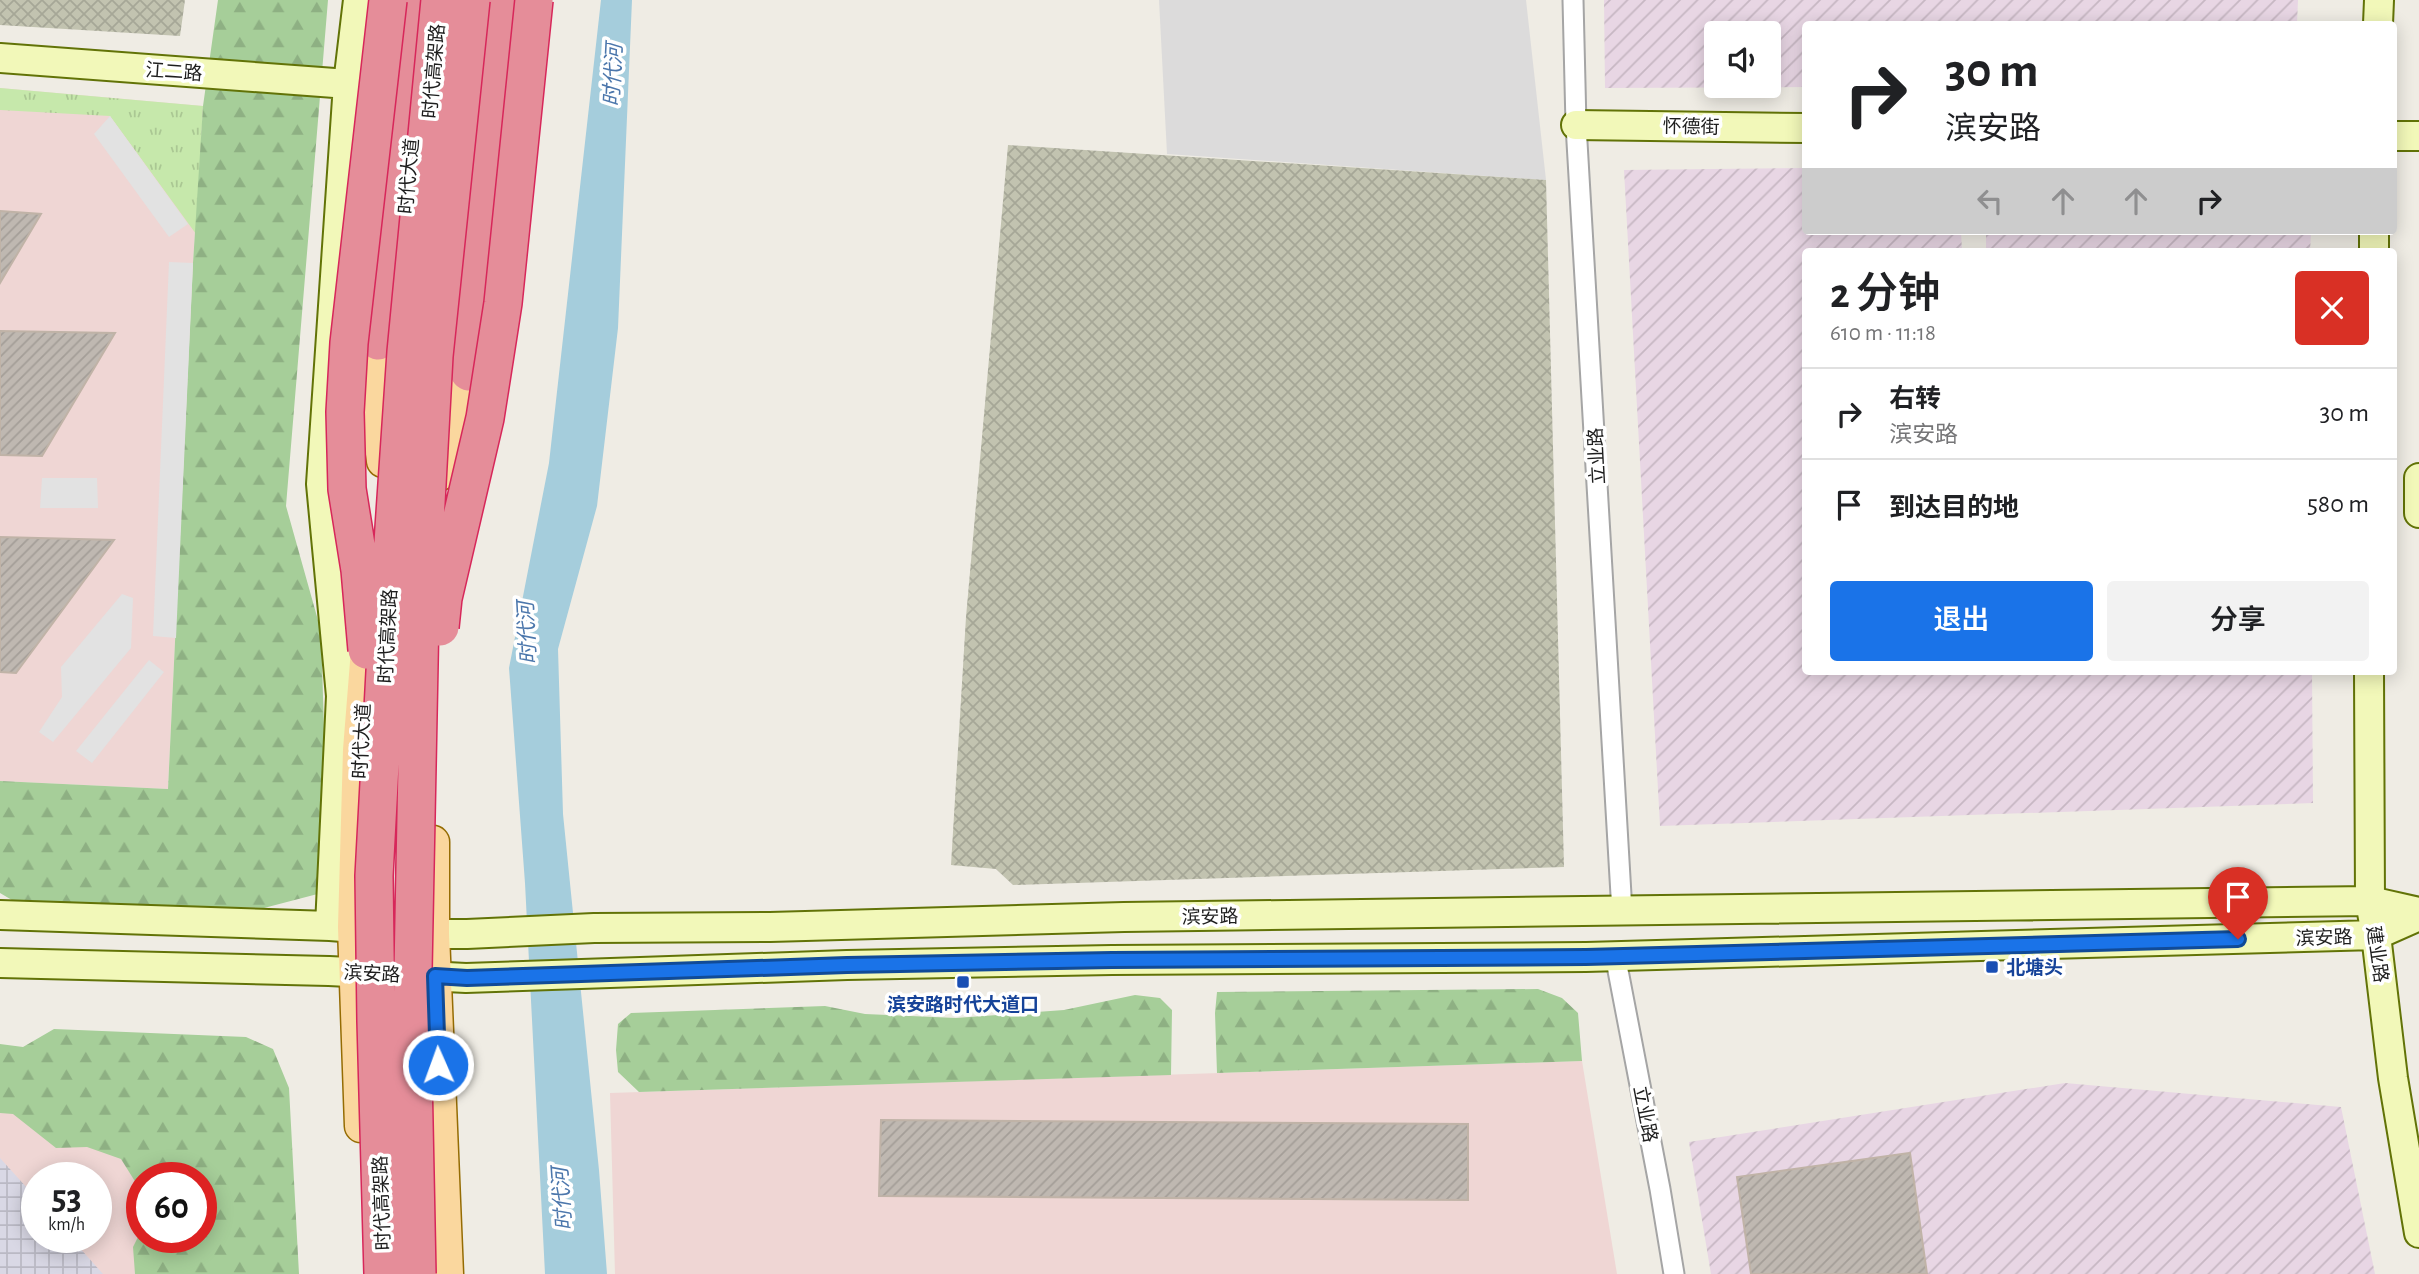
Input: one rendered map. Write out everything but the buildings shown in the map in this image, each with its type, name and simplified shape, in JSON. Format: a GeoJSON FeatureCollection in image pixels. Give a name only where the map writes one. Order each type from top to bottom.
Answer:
{"type":"FeatureCollection","features":[{"type":"Feature","properties":{"kind":"highway"},"geometry":{"type":"LineString","coordinates":[[379,781],[360,569],[348,489],[345,412],[349,344],[388,0]]}},
{"type":"Feature","properties":{"kind":"highway"},"geometry":{"type":"LineString","coordinates":[[378,341],[410,0]]}},
{"type":"Feature","properties":{"kind":"highway","name":"时代高架路"},"geometry":{"type":"LineString","coordinates":[[383,1274],[374,876],[406,352],[440,0]]}},
{"type":"Feature","properties":{"kind":"highway","name":"时代高架路"},"geometry":{"type":"LineString","coordinates":[[417,1274],[412,1022],[420,613],[434,356],[471,0]]}},
{"type":"Feature","properties":{"kind":"highway"},"geometry":{"type":"LineString","coordinates":[[469,372],[505,0]]}},
{"type":"Feature","properties":{"kind":"highway"},"geometry":{"type":"LineString","coordinates":[[416,791],[443,597],[485,418],[501,316],[534,0]]}},
{"type":"Feature","properties":{"kind":"main road"},"geometry":{"type":"LineString","coordinates":[[342,926],[341,696],[321,484],[348,84],[358,0]]}},
{"type":"Feature","properties":{"kind":"main road","name":"时代大道"},"geometry":{"type":"LineString","coordinates":[[369,1274],[354,972],[342,926],[425,0]]}},
{"type":"Feature","properties":{"kind":"main road"},"geometry":{"type":"LineString","coordinates":[[447,1274],[433,934],[434,571],[440,474],[489,0]]}},
{"type":"Feature","properties":{"kind":"main road"},"geometry":{"type":"LineString","coordinates":[[2378,21],[2379,0]]}},
{"type":"Feature","properties":{"kind":"main road","name":"江二路"},"geometry":{"type":"LineString","coordinates":[[0,58],[348,84]]}},
{"type":"Feature","properties":{"kind":"main road","name":"怀德街"},"geometry":{"type":"LineString","coordinates":[[1576,125],[1802,128]]}},
{"type":"Feature","properties":{"kind":"main road"},"geometry":{"type":"LineString","coordinates":[[2397,136],[2419,136]]}},
{"type":"Feature","properties":{"kind":"main road"},"geometry":{"type":"LineString","coordinates":[[378,341],[375,401],[383,461]]}},
{"type":"Feature","properties":{"kind":"main road"},"geometry":{"type":"LineString","coordinates":[[440,474],[462,414],[469,372]]}},
{"type":"Feature","properties":{"kind":"main road"},"geometry":{"type":"LineString","coordinates":[[2419,478],[2419,513]]}},
{"type":"Feature","properties":{"kind":"main road"},"geometry":{"type":"LineString","coordinates":[[338,666],[376,539]]}},
{"type":"Feature","properties":{"kind":"main road","name":"建业路"},"geometry":{"type":"LineString","coordinates":[[2369,675],[2370,901],[2393,1078],[2419,1233]]}},
{"type":"Feature","properties":{"kind":"main road","name":"滨安路"},"geometry":{"type":"LineString","coordinates":[[0,915],[342,926],[433,934],[1124,917],[2370,901],[2419,914]]}},
{"type":"Feature","properties":{"kind":"main road","name":"滨安路"},"geometry":{"type":"LineString","coordinates":[[0,963],[354,972],[467,978],[847,965],[1112,960],[1558,958],[2376,935],[2419,914]]}},
{"type":"Feature","properties":{"kind":"street","name":"立业路"},"geometry":{"type":"LineString","coordinates":[[1573,0],[1576,125],[1622,912]]}},
{"type":"Feature","properties":{"kind":"street","name":"立业路"},"geometry":{"type":"LineString","coordinates":[[1615,955],[1674,1274]]}},
{"type":"Feature","properties":{"kind":"shaded area"},"geometry":{"type":"Polygon","coordinates":[[[0,0],[185,0],[180,36],[0,25],[0,0]]]}},
{"type":"Feature","properties":{"kind":"shaded area"},"geometry":{"type":"Polygon","coordinates":[[[1159,0],[1526,0],[1546,180],[1167,154],[1159,0]]]}},
{"type":"Feature","properties":{"kind":"shaded area"},"geometry":{"type":"Polygon","coordinates":[[[1604,0],[2298,0],[2297,21],[1802,21],[1802,87],[1781,87],[1781,21],[1704,21],[1704,88],[1605,88],[1604,0]]]}},
{"type":"Feature","properties":{"kind":"shaded area"},"geometry":{"type":"Polygon","coordinates":[[[0,88],[203,106],[168,789],[0,781],[0,88]]]}},
{"type":"Feature","properties":{"kind":"shaded area"},"geometry":{"type":"Polygon","coordinates":[[[110,116],[188,224],[169,237],[94,134],[110,116]]]}},
{"type":"Feature","properties":{"kind":"shaded area"},"geometry":{"type":"Polygon","coordinates":[[[1008,145],[1546,180],[1564,867],[1013,885],[996,869],[951,865],[966,617],[1008,145]]]}},
{"type":"Feature","properties":{"kind":"shaded area"},"geometry":{"type":"Polygon","coordinates":[[[1802,168],[1802,235],[1961,235],[1962,248],[1802,248],[1802,675],[2312,675],[2313,803],[1660,826],[1624,170],[1802,168]]]}},
{"type":"Feature","properties":{"kind":"shaded area"},"geometry":{"type":"Polygon","coordinates":[[[1986,235],[2311,235],[2310,248],[1986,248],[1986,235]]]}},
{"type":"Feature","properties":{"kind":"shaded area"},"geometry":{"type":"Polygon","coordinates":[[[169,262],[193,263],[176,638],[153,636],[169,262]]]}},
{"type":"Feature","properties":{"kind":"shaded area"},"geometry":{"type":"Polygon","coordinates":[[[42,478],[97,478],[98,508],[40,508],[42,478]]]}},
{"type":"Feature","properties":{"kind":"shaded area"},"geometry":{"type":"Polygon","coordinates":[[[122,594],[133,598],[131,648],[53,742],[39,732],[62,697],[61,667],[122,594]]]}},
{"type":"Feature","properties":{"kind":"shaded area"},"geometry":{"type":"Polygon","coordinates":[[[149,660],[164,672],[92,763],[76,751],[149,660]]]}},
{"type":"Feature","properties":{"kind":"shaded area"},"geometry":{"type":"Polygon","coordinates":[[[1582,1061],[1617,1274],[615,1274],[610,1093],[1582,1061]]]}},
{"type":"Feature","properties":{"kind":"shaded area"},"geometry":{"type":"Polygon","coordinates":[[[2065,1083],[2341,1107],[2375,1274],[1711,1274],[1689,1142],[2065,1083]]]}},
{"type":"Feature","properties":{"kind":"shaded area"},"geometry":{"type":"Polygon","coordinates":[[[0,1087],[176,1092],[148,1162],[126,1162],[126,1253],[159,1253],[181,1274],[0,1274],[0,1087]]]}},
{"type":"Feature","properties":{"kind":"shaded area"},"geometry":{"type":"Polygon","coordinates":[[[0,1158],[21,1181],[21,1253],[84,1253],[103,1274],[0,1274],[0,1158]]]}},
{"type":"Feature","properties":{"kind":"green space"},"geometry":{"type":"Polygon","coordinates":[[[218,0],[328,0],[286,506],[321,631],[329,891],[264,908],[17,903],[0,893],[0,781],[168,789],[193,263],[203,106],[218,0]]]}},
{"type":"Feature","properties":{"kind":"green space"},"geometry":{"type":"Polygon","coordinates":[[[0,88],[203,106],[196,234],[110,116],[0,110],[0,88]]]}},
{"type":"Feature","properties":{"kind":"green space"},"geometry":{"type":"Polygon","coordinates":[[[1538,989],[1562,998],[1578,1013],[1582,1061],[1217,1073],[1217,992],[1538,989]]]}},
{"type":"Feature","properties":{"kind":"green space"},"geometry":{"type":"Polygon","coordinates":[[[1135,995],[1160,998],[1172,1010],[1171,1075],[639,1092],[618,1072],[618,1024],[631,1013],[825,1006],[865,1014],[956,1018],[1064,1010],[1135,995]]]}},
{"type":"Feature","properties":{"kind":"green space"},"geometry":{"type":"Polygon","coordinates":[[[54,1029],[246,1037],[273,1049],[289,1088],[299,1274],[135,1274],[133,1253],[217,1253],[217,1162],[126,1162],[126,1167],[121,1159],[87,1147],[56,1148],[13,1114],[0,1113],[0,1044],[23,1047],[54,1029]]]}},
{"type":"Feature","properties":{"kind":"water","name":"时代河"},"geometry":{"type":"Polygon","coordinates":[[[601,0],[632,0],[618,328],[597,506],[558,649],[563,814],[607,1274],[545,1274],[525,883],[509,668],[549,463],[601,0]]]}},
{"type":"Feature","properties":{"kind":"place","name":"北塘头"},"geometry":{"type":"Point","coordinates":[1992,967]}},
{"type":"Feature","properties":{"kind":"place","name":"滨安路时代大道口"},"geometry":{"type":"Point","coordinates":[963,982]}},
{"type":"Feature","properties":{"kind":"route"},"geometry":{"type":"LineString","coordinates":[[438,1065],[435,976],[467,978],[847,965],[1112,960],[1586,957],[2238,939]]}}]}
